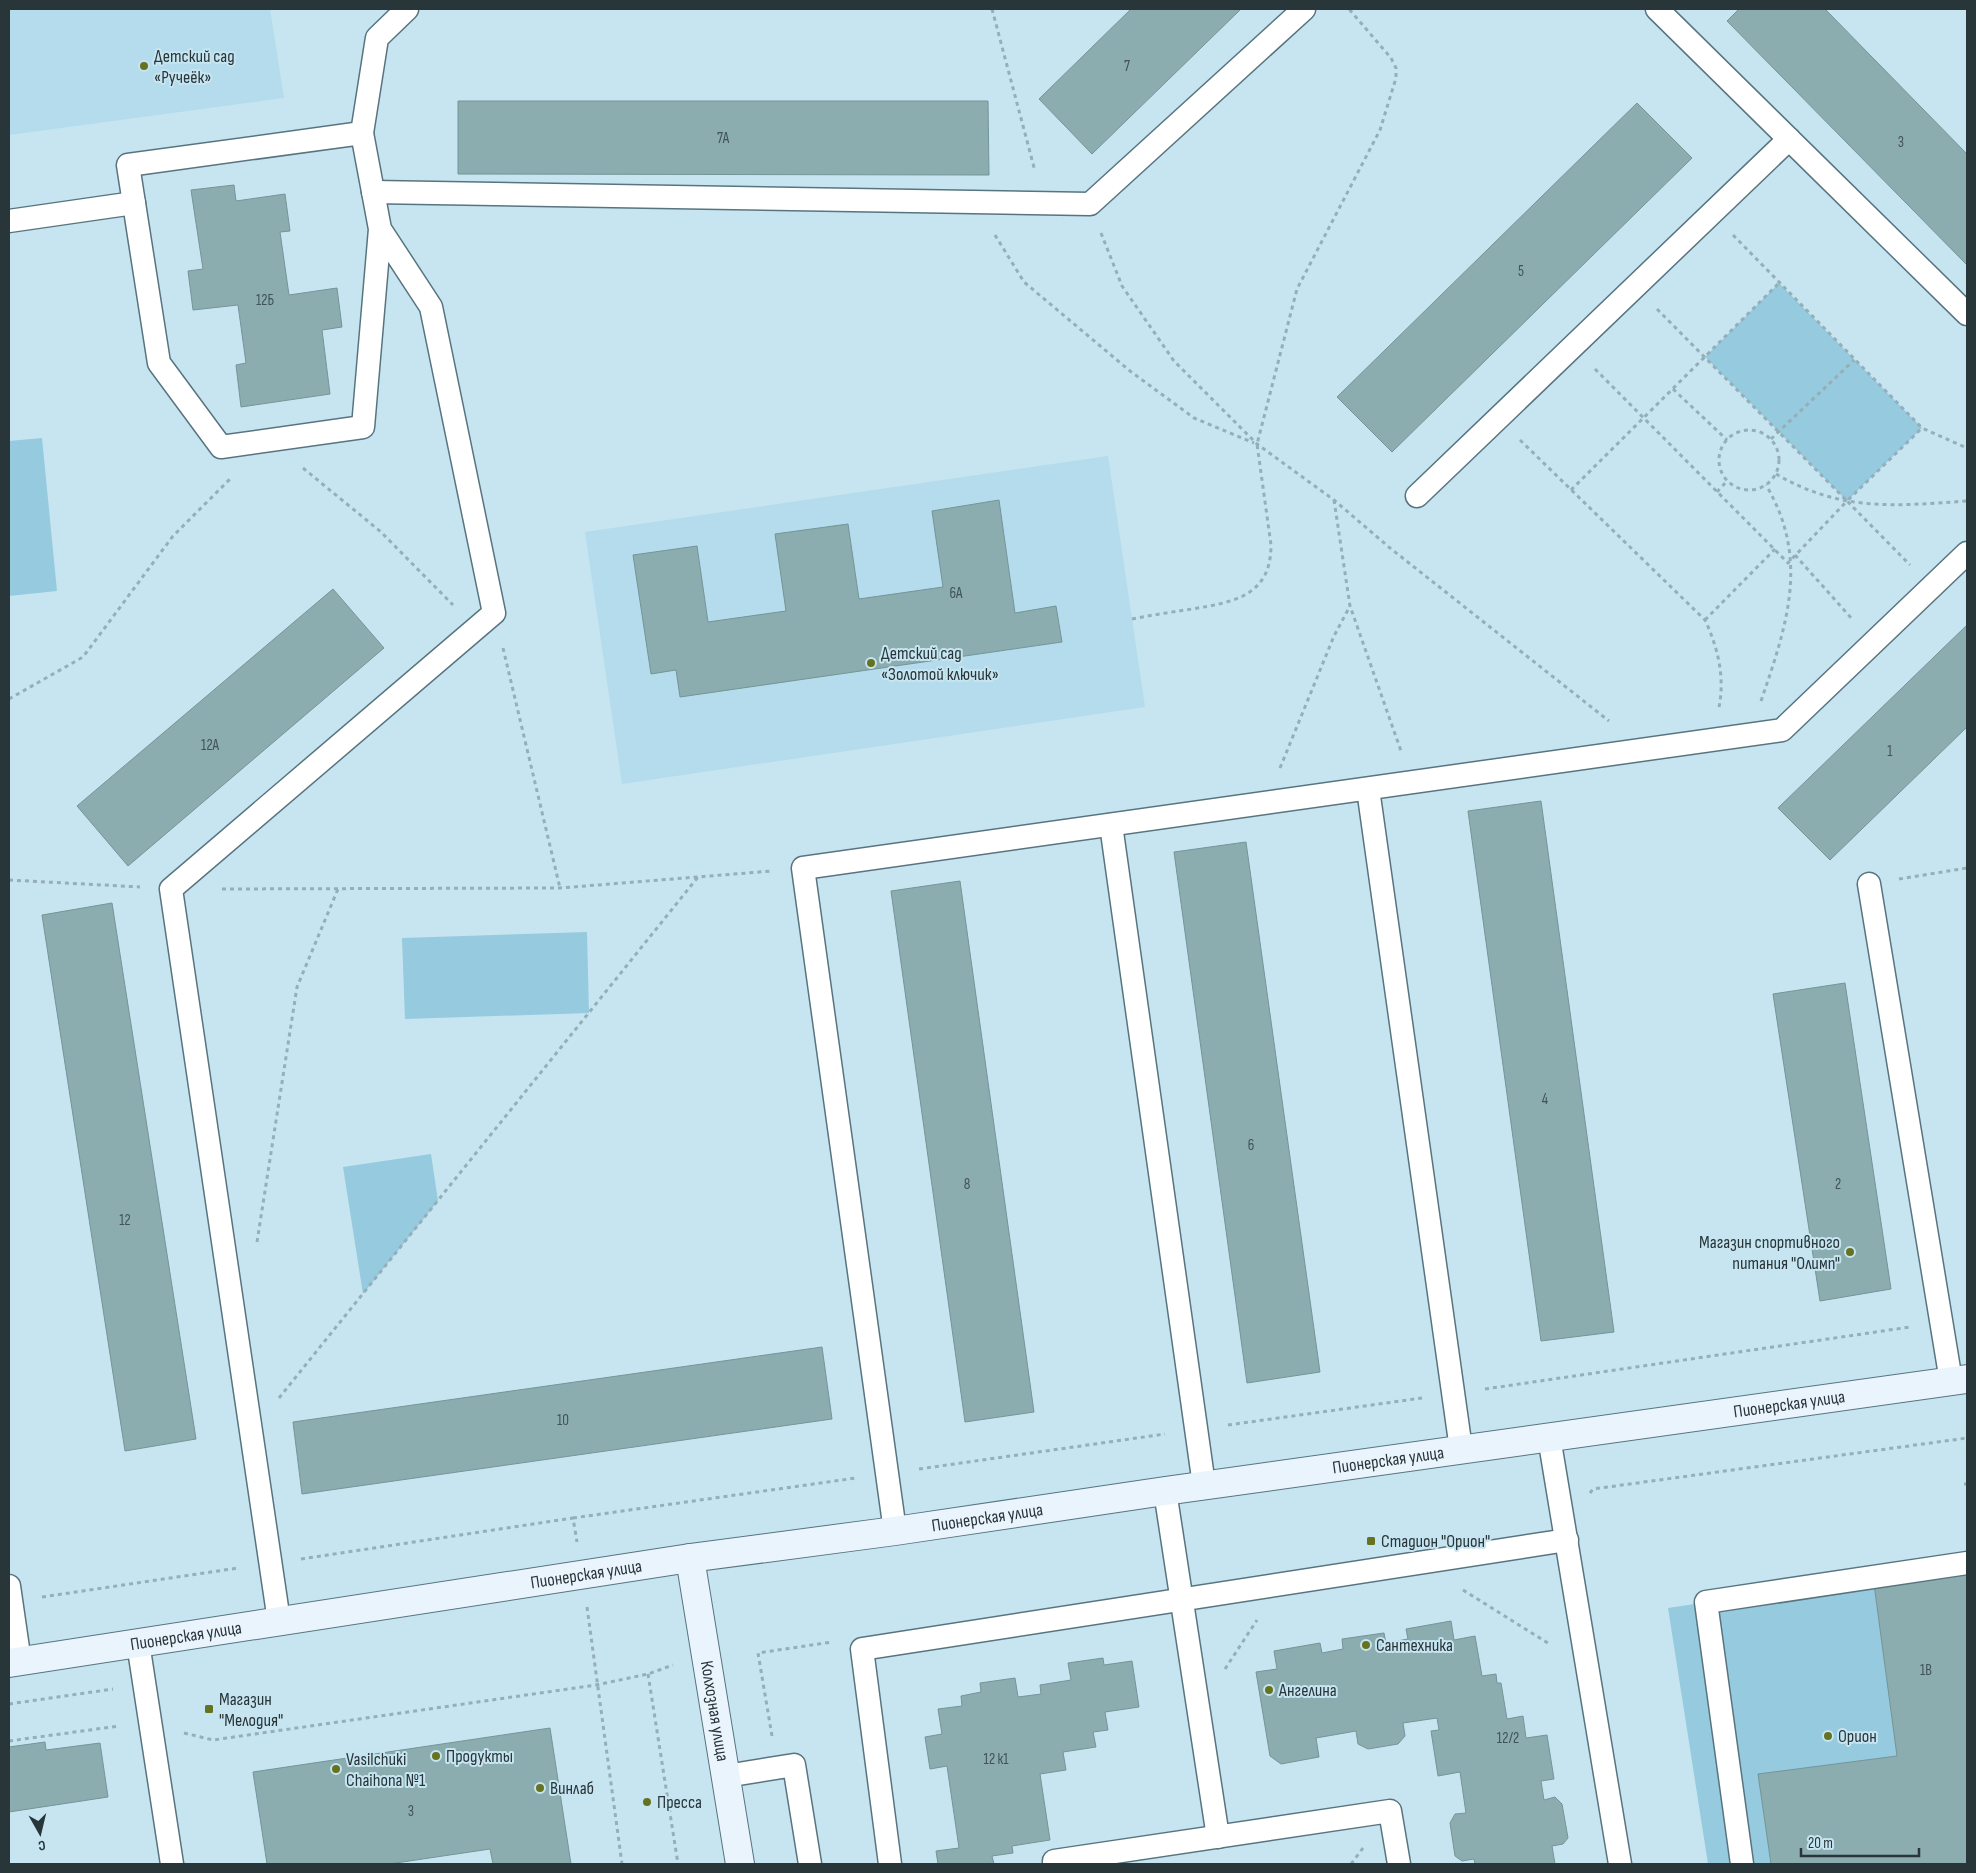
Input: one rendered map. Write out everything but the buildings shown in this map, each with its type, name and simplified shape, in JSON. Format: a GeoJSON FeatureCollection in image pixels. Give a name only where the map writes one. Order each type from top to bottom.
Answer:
{"type":"FeatureCollection","features":[{"type":"Feature","properties":{"kind":"street","name":"Пионерская улица"},"geometry":{"type":"LineString","coordinates":[[14,1662],[690,1558],[895,1531],[1204,1485],[1959,1380]]}},
{"type":"Feature","properties":{"kind":"street","name":"Колхозная улица"},"geometry":{"type":"LineString","coordinates":[[690,1558],[740,1864]]}},
{"type":"Feature","properties":{"kind":"lane"},"geometry":{"type":"LineString","coordinates":[[362,133],[128,165],[159,363],[221,447],[363,427],[380,229],[362,133],[377,38],[407,9]]}},
{"type":"Feature","properties":{"kind":"lane"},"geometry":{"type":"LineString","coordinates":[[373,192],[1090,204],[1304,9]]}},
{"type":"Feature","properties":{"kind":"lane"},"geometry":{"type":"LineString","coordinates":[[1657,9],[1967,314]]}},
{"type":"Feature","properties":{"kind":"lane"},"geometry":{"type":"LineString","coordinates":[[1417,496],[1789,139]]}},
{"type":"Feature","properties":{"kind":"lane"},"geometry":{"type":"LineString","coordinates":[[9,221],[134,203]]}},
{"type":"Feature","properties":{"kind":"lane"},"geometry":{"type":"LineString","coordinates":[[279,1621],[171,889],[494,613],[431,307],[380,229]]}},
{"type":"Feature","properties":{"kind":"lane"},"geometry":{"type":"LineString","coordinates":[[895,1531],[803,868],[1782,730],[1967,553]]}},
{"type":"Feature","properties":{"kind":"lane"},"geometry":{"type":"LineString","coordinates":[[1368,789],[1461,1449]]}},
{"type":"Feature","properties":{"kind":"lane"},"geometry":{"type":"LineString","coordinates":[[1111,825],[1204,1485]]}},
{"type":"Feature","properties":{"kind":"lane"},"geometry":{"type":"LineString","coordinates":[[1869,884],[1942,1322],[1959,1380]]}},
{"type":"Feature","properties":{"kind":"lane"},"geometry":{"type":"LineString","coordinates":[[1549,1437],[1620,1864]]}},
{"type":"Feature","properties":{"kind":"lane"},"geometry":{"type":"LineString","coordinates":[[1164,1491],[1218,1837]]}},
{"type":"Feature","properties":{"kind":"lane"},"geometry":{"type":"LineString","coordinates":[[890,1864],[862,1649],[1267,1586],[1565,1533]]}},
{"type":"Feature","properties":{"kind":"lane"},"geometry":{"type":"LineString","coordinates":[[1742,1864],[1706,1602],[1967,1563]]}},
{"type":"Feature","properties":{"kind":"lane"},"geometry":{"type":"LineString","coordinates":[[9,1586],[14,1662]]}},
{"type":"Feature","properties":{"kind":"lane"},"geometry":{"type":"LineString","coordinates":[[138,1643],[172,1864]]}},
{"type":"Feature","properties":{"kind":"lane"},"geometry":{"type":"LineString","coordinates":[[726,1776],[794,1765],[810,1864]]}},
{"type":"Feature","properties":{"kind":"lane"},"geometry":{"type":"LineString","coordinates":[[1054,1864],[1054,1861],[1390,1811],[1399,1864]]}},
{"type":"Feature","properties":{"kind":"path"},"geometry":{"type":"LineString","coordinates":[[992,9],[1043,203]]}},
{"type":"Feature","properties":{"kind":"path"},"geometry":{"type":"LineString","coordinates":[[1132,619],[1230,602],[1249,593],[1260,584],[1271,558],[1271,544],[1257,444],[1297,289],[1380,130],[1396,78],[1396,68],[1391,58],[1349,9]]}},
{"type":"Feature","properties":{"kind":"path"},"geometry":{"type":"LineString","coordinates":[[974,202],[1024,282],[1130,372],[1194,418],[1257,444]]}},
{"type":"Feature","properties":{"kind":"path"},"geometry":{"type":"LineString","coordinates":[[1090,204],[1122,286],[1174,361],[1257,444],[1334,500],[1390,548],[1645,749]]}},
{"type":"Feature","properties":{"kind":"path"},"geometry":{"type":"LineString","coordinates":[[1711,213],[1922,428],[1967,448]]}},
{"type":"Feature","properties":{"kind":"path"},"geometry":{"type":"LineString","coordinates":[[1571,490],[1780,284]]}},
{"type":"Feature","properties":{"kind":"path"},"geometry":{"type":"LineString","coordinates":[[1635,287],[1931,587]]}},
{"type":"Feature","properties":{"kind":"path"},"geometry":{"type":"LineString","coordinates":[[1573,347],[1788,563],[1847,501],[1922,428]]}},
{"type":"Feature","properties":{"kind":"path"},"geometry":{"type":"LineString","coordinates":[[1771,439],[1854,360]]}},
{"type":"Feature","properties":{"kind":"path"},"geometry":{"type":"LineString","coordinates":[[1673,389],[1727,440]]}},
{"type":"Feature","properties":{"kind":"path"},"geometry":{"type":"LineString","coordinates":[[1498,419],[1705,620],[1716,646],[1722,680],[1722,696],[1713,740]]}},
{"type":"Feature","properties":{"kind":"path"},"geometry":{"type":"LineString","coordinates":[[1748,430],[1758,431],[1771,439],[1777,448],[1779,459],[1776,474],[1766,485],[1746,490],[1736,487],[1727,481],[1719,462],[1720,452],[1727,440],[1738,432],[1748,430]]}},
{"type":"Feature","properties":{"kind":"path"},"geometry":{"type":"LineString","coordinates":[[9,699],[83,657],[173,536],[269,440],[381,532],[476,628]]}},
{"type":"Feature","properties":{"kind":"path"},"geometry":{"type":"LineString","coordinates":[[1776,474],[1797,486],[1823,496],[1875,506],[1967,501]]}},
{"type":"Feature","properties":{"kind":"path"},"geometry":{"type":"LineString","coordinates":[[1717,492],[1727,481]]}},
{"type":"Feature","properties":{"kind":"path"},"geometry":{"type":"LineString","coordinates":[[1750,735],[1780,645],[1788,611],[1791,559],[1787,531],[1782,514],[1766,485]]}},
{"type":"Feature","properties":{"kind":"path"},"geometry":{"type":"LineString","coordinates":[[1334,500],[1350,606],[1412,783]]}},
{"type":"Feature","properties":{"kind":"path"},"geometry":{"type":"LineString","coordinates":[[1705,620],[1774,549]]}},
{"type":"Feature","properties":{"kind":"path"},"geometry":{"type":"LineString","coordinates":[[1795,555],[1873,643]]}},
{"type":"Feature","properties":{"kind":"path"},"geometry":{"type":"LineString","coordinates":[[1266,803],[1334,636],[1350,606]]}},
{"type":"Feature","properties":{"kind":"path"},"geometry":{"type":"LineString","coordinates":[[494,613],[560,888]]}},
{"type":"Feature","properties":{"kind":"path"},"geometry":{"type":"LineString","coordinates":[[9,880],[171,889],[560,888],[803,868]]}},
{"type":"Feature","properties":{"kind":"path"},"geometry":{"type":"LineString","coordinates":[[1869,884],[1967,868]]}},
{"type":"Feature","properties":{"kind":"path"},"geometry":{"type":"LineString","coordinates":[[252,1432],[699,876]]}},
{"type":"Feature","properties":{"kind":"path"},"geometry":{"type":"LineString","coordinates":[[257,1243],[297,988],[338,889]]}},
{"type":"Feature","properties":{"kind":"path"},"geometry":{"type":"LineString","coordinates":[[573,1518],[1454,1394],[1942,1322]]}},
{"type":"Feature","properties":{"kind":"path"},"geometry":{"type":"LineString","coordinates":[[1565,1533],[1593,1489],[1967,1438]]}},
{"type":"Feature","properties":{"kind":"path"},"geometry":{"type":"LineString","coordinates":[[1198,1709],[1269,1602],[1267,1586]]}},
{"type":"Feature","properties":{"kind":"path"},"geometry":{"type":"LineString","coordinates":[[1460,1588],[1588,1668]]}},
{"type":"Feature","properties":{"kind":"path"},"geometry":{"type":"LineString","coordinates":[[758,1653],[777,1767]]}},
{"type":"Feature","properties":{"kind":"path"},"geometry":{"type":"LineString","coordinates":[[9,1741],[125,1725],[151,1726],[213,1740],[596,1685],[648,1674],[676,1664]]}},
{"type":"Feature","properties":{"kind":"path"},"geometry":{"type":"LineString","coordinates":[[648,1674],[678,1864]]}},
{"type":"Feature","properties":{"kind":"path"},"geometry":{"type":"LineString","coordinates":[[9,1704],[118,1688]]}},
{"type":"Feature","properties":{"kind":"shaded area","name":"Детский сад «Ручеёк»"},"geometry":{"type":"Polygon","coordinates":[[[9,9],[270,9],[284,98],[9,135],[9,9]]]}},
{"type":"Feature","properties":{"kind":"shaded area"},"geometry":{"type":"Polygon","coordinates":[[[1779,283],[1922,428],[1847,501],[1705,357],[1779,283]]]}},
{"type":"Feature","properties":{"kind":"shaded area"},"geometry":{"type":"Polygon","coordinates":[[[42,438],[57,591],[9,596],[9,441],[42,438]]]}},
{"type":"Feature","properties":{"kind":"shaded area","name":"Детский сад «Золотой ключик»"},"geometry":{"type":"Polygon","coordinates":[[[1108,456],[1145,707],[622,784],[585,532],[1108,456]]]}},
{"type":"Feature","properties":{"kind":"shaded area"},"geometry":{"type":"Polygon","coordinates":[[[587,932],[589,1013],[405,1019],[402,938],[587,932]]]}},
{"type":"Feature","properties":{"kind":"shaded area"},"geometry":{"type":"Polygon","coordinates":[[[431,1154],[438,1201],[363,1294],[343,1167],[431,1154]]]}},
{"type":"Feature","properties":{"kind":"shaded area","name":"Орион"},"geometry":{"type":"Polygon","coordinates":[[[1967,1563],[1967,1864],[1708,1864],[1668,1608],[1967,1563]]]}},
{"type":"Feature","properties":{"kind":"place","name":"Детский сад «Ручеёк»"},"geometry":{"type":"Point","coordinates":[144,66]}},
{"type":"Feature","properties":{"kind":"place","name":"Детский сад «Золотой ключик»"},"geometry":{"type":"Point","coordinates":[871,663]}},
{"type":"Feature","properties":{"kind":"place","name":"Магазин спортивного питания \"Олимп\""},"geometry":{"type":"Point","coordinates":[1850,1252]}},
{"type":"Feature","properties":{"kind":"place","name":"Стадион \"Орион\""},"geometry":{"type":"Point","coordinates":[1371,1541]}},
{"type":"Feature","properties":{"kind":"place","name":"Сантехника"},"geometry":{"type":"Point","coordinates":[1366,1645]}},
{"type":"Feature","properties":{"kind":"place","name":"Ангелина"},"geometry":{"type":"Point","coordinates":[1269,1690]}},
{"type":"Feature","properties":{"kind":"place","name":"Магазин \"Мелодия\""},"geometry":{"type":"Point","coordinates":[209,1709]}},
{"type":"Feature","properties":{"kind":"place","name":"Орион"},"geometry":{"type":"Point","coordinates":[1828,1736]}},
{"type":"Feature","properties":{"kind":"place","name":"Продукты"},"geometry":{"type":"Point","coordinates":[436,1756]}},
{"type":"Feature","properties":{"kind":"place","name":"Vasilchuki Chaihona №1"},"geometry":{"type":"Point","coordinates":[336,1769]}},
{"type":"Feature","properties":{"kind":"place","name":"Винлаб"},"geometry":{"type":"Point","coordinates":[540,1788]}},
{"type":"Feature","properties":{"kind":"place","name":"Пресса"},"geometry":{"type":"Point","coordinates":[647,1802]}}]}
